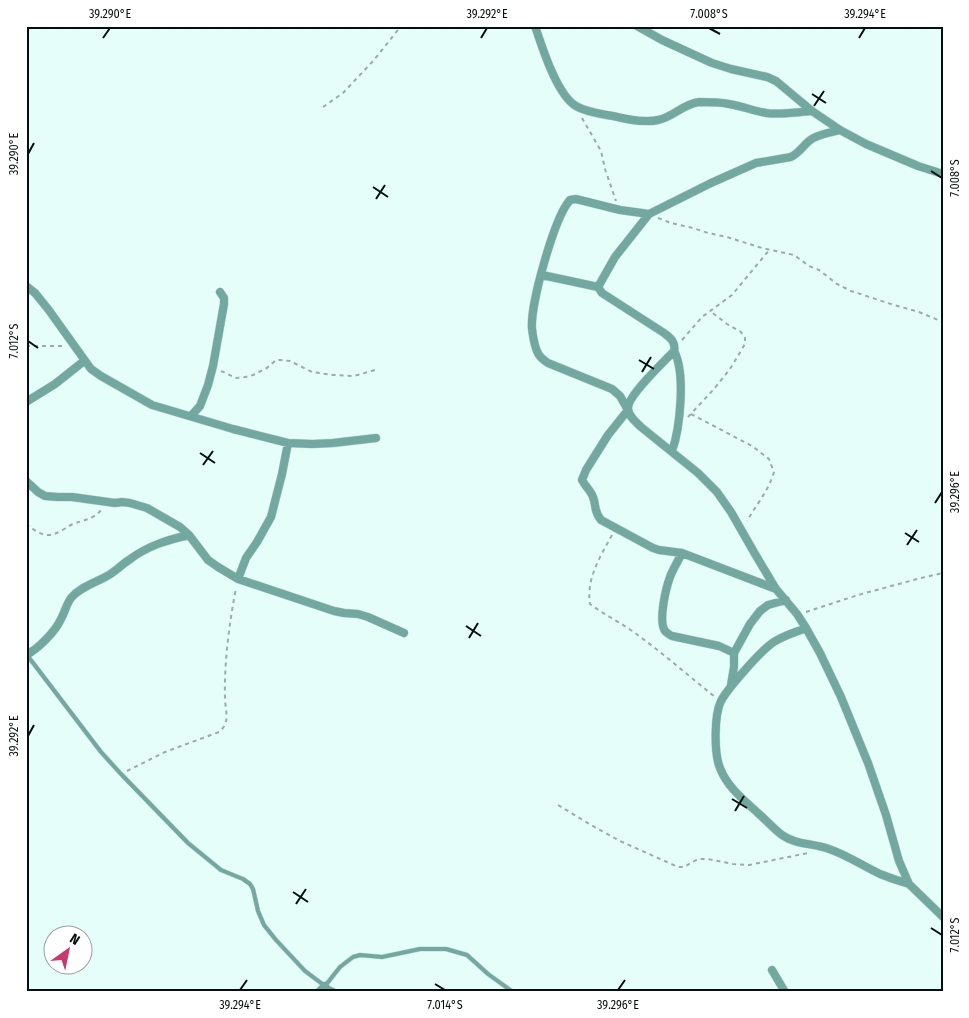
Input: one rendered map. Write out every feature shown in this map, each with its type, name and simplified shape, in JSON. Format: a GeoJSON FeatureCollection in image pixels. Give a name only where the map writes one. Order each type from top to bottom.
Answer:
{"type":"FeatureCollection","features":[{"type":"Feature","properties":{"kind":"street"},"geometry":{"type":"LineString","coordinates":[[535,26],[556,80],[564,93],[576,106],[596,112],[641,120],[658,120],[687,105],[698,102],[729,104],[766,113],[812,111]]}},
{"type":"Feature","properties":{"kind":"street"},"geometry":{"type":"LineString","coordinates":[[637,26],[712,63],[767,76],[840,130],[866,144],[943,174]]}},
{"type":"Feature","properties":{"kind":"street"},"geometry":{"type":"LineString","coordinates":[[598,286],[615,257],[649,214],[756,163],[791,157],[797,154],[816,136],[840,130]]}},
{"type":"Feature","properties":{"kind":"street"},"geometry":{"type":"LineString","coordinates":[[649,214],[620,210],[576,199],[570,200],[565,205],[555,228],[535,300],[532,329],[539,356],[548,363],[612,389],[620,396],[633,419],[698,473],[717,492],[732,512],[776,589],[806,628],[842,697],[865,755],[886,814],[899,861],[909,884],[942,916]]}},
{"type":"Feature","properties":{"kind":"street"},"geometry":{"type":"LineString","coordinates":[[542,275],[598,286],[602,293],[672,340],[680,367],[678,428],[672,451]]}},
{"type":"Feature","properties":{"kind":"street"},"geometry":{"type":"LineString","coordinates":[[26,286],[48,308],[91,369],[152,404],[233,429],[288,443],[326,444],[376,438]]}},
{"type":"Feature","properties":{"kind":"street"},"geometry":{"type":"LineString","coordinates":[[191,416],[200,406],[208,385],[224,304],[224,298],[220,292]]}},
{"type":"Feature","properties":{"kind":"street"},"geometry":{"type":"LineString","coordinates":[[675,349],[642,385],[629,403],[628,410],[608,435],[586,470],[582,480],[593,497],[596,514],[600,520],[615,529],[653,548],[682,552],[776,589]]}},
{"type":"Feature","properties":{"kind":"street"},"geometry":{"type":"LineString","coordinates":[[26,402],[54,384],[84,360]]}},
{"type":"Feature","properties":{"kind":"street"},"geometry":{"type":"LineString","coordinates":[[238,578],[246,558],[271,517],[288,443]]}},
{"type":"Feature","properties":{"kind":"street"},"geometry":{"type":"LineString","coordinates":[[26,481],[45,496],[130,503],[146,508],[180,527],[189,534],[208,560],[238,578],[334,611],[368,616],[404,633]]}},
{"type":"Feature","properties":{"kind":"street"},"geometry":{"type":"LineString","coordinates":[[27,655],[37,648],[56,627],[70,598],[76,592],[108,576],[130,559],[154,545],[189,534]]}},
{"type":"Feature","properties":{"kind":"street"},"geometry":{"type":"LineString","coordinates":[[682,552],[669,579],[665,597],[662,616],[666,632],[672,636],[719,646],[734,653]]}},
{"type":"Feature","properties":{"kind":"street"},"geometry":{"type":"LineString","coordinates":[[731,687],[734,653],[750,624],[760,611],[768,605],[786,600]]}},
{"type":"Feature","properties":{"kind":"street"},"geometry":{"type":"LineString","coordinates":[[806,628],[771,644],[731,687],[720,702],[716,723],[716,755],[720,770],[730,785],[783,835],[798,842],[828,848],[880,874],[909,884]]}},
{"type":"Feature","properties":{"kind":"street"},"geometry":{"type":"LineString","coordinates":[[772,970],[785,992]]}},
{"type":"Feature","properties":{"kind":"lane"},"geometry":{"type":"LineString","coordinates":[[27,655],[101,752],[121,774],[188,843],[222,870],[250,884],[264,925],[322,989],[336,992]]}},
{"type":"Feature","properties":{"kind":"lane"},"geometry":{"type":"LineString","coordinates":[[322,989],[340,967],[353,957],[360,955],[382,957],[420,949],[446,949],[466,955],[513,992]]}},
{"type":"Feature","properties":{"kind":"path"},"geometry":{"type":"LineString","coordinates":[[323,108],[344,93],[401,26]]}},
{"type":"Feature","properties":{"kind":"path"},"geometry":{"type":"LineString","coordinates":[[576,106],[600,151],[620,210]]}},
{"type":"Feature","properties":{"kind":"path"},"geometry":{"type":"LineString","coordinates":[[649,214],[671,223],[794,255],[851,292],[919,312],[943,322]]}},
{"type":"Feature","properties":{"kind":"path"},"geometry":{"type":"LineString","coordinates":[[675,349],[702,317],[732,295],[770,250]]}},
{"type":"Feature","properties":{"kind":"path"},"geometry":{"type":"LineString","coordinates":[[678,428],[730,369],[745,344],[745,338],[741,332],[710,311]]}},
{"type":"Feature","properties":{"kind":"path"},"geometry":{"type":"LineString","coordinates":[[26,346],[58,347],[74,345]]}},
{"type":"Feature","properties":{"kind":"path"},"geometry":{"type":"LineString","coordinates":[[212,366],[236,378],[253,375],[267,368],[276,360],[290,361],[312,372],[333,375],[354,376],[376,370]]}},
{"type":"Feature","properties":{"kind":"path"},"geometry":{"type":"LineString","coordinates":[[691,414],[752,446],[769,460],[774,472],[771,483],[742,530]]}},
{"type":"Feature","properties":{"kind":"path"},"geometry":{"type":"LineString","coordinates":[[26,524],[34,531],[50,535],[98,514],[109,502]]}},
{"type":"Feature","properties":{"kind":"path"},"geometry":{"type":"LineString","coordinates":[[615,529],[591,579],[588,594],[590,604],[640,636],[720,702]]}},
{"type":"Feature","properties":{"kind":"path"},"geometry":{"type":"LineString","coordinates":[[797,614],[858,595],[943,573]]}},
{"type":"Feature","properties":{"kind":"path"},"geometry":{"type":"LineString","coordinates":[[121,774],[147,760],[219,732],[224,728],[226,721],[224,682],[227,647],[238,578]]}},
{"type":"Feature","properties":{"kind":"path"},"geometry":{"type":"LineString","coordinates":[[558,805],[620,841],[678,867],[684,867],[698,859],[750,865],[808,853]]}}]}
